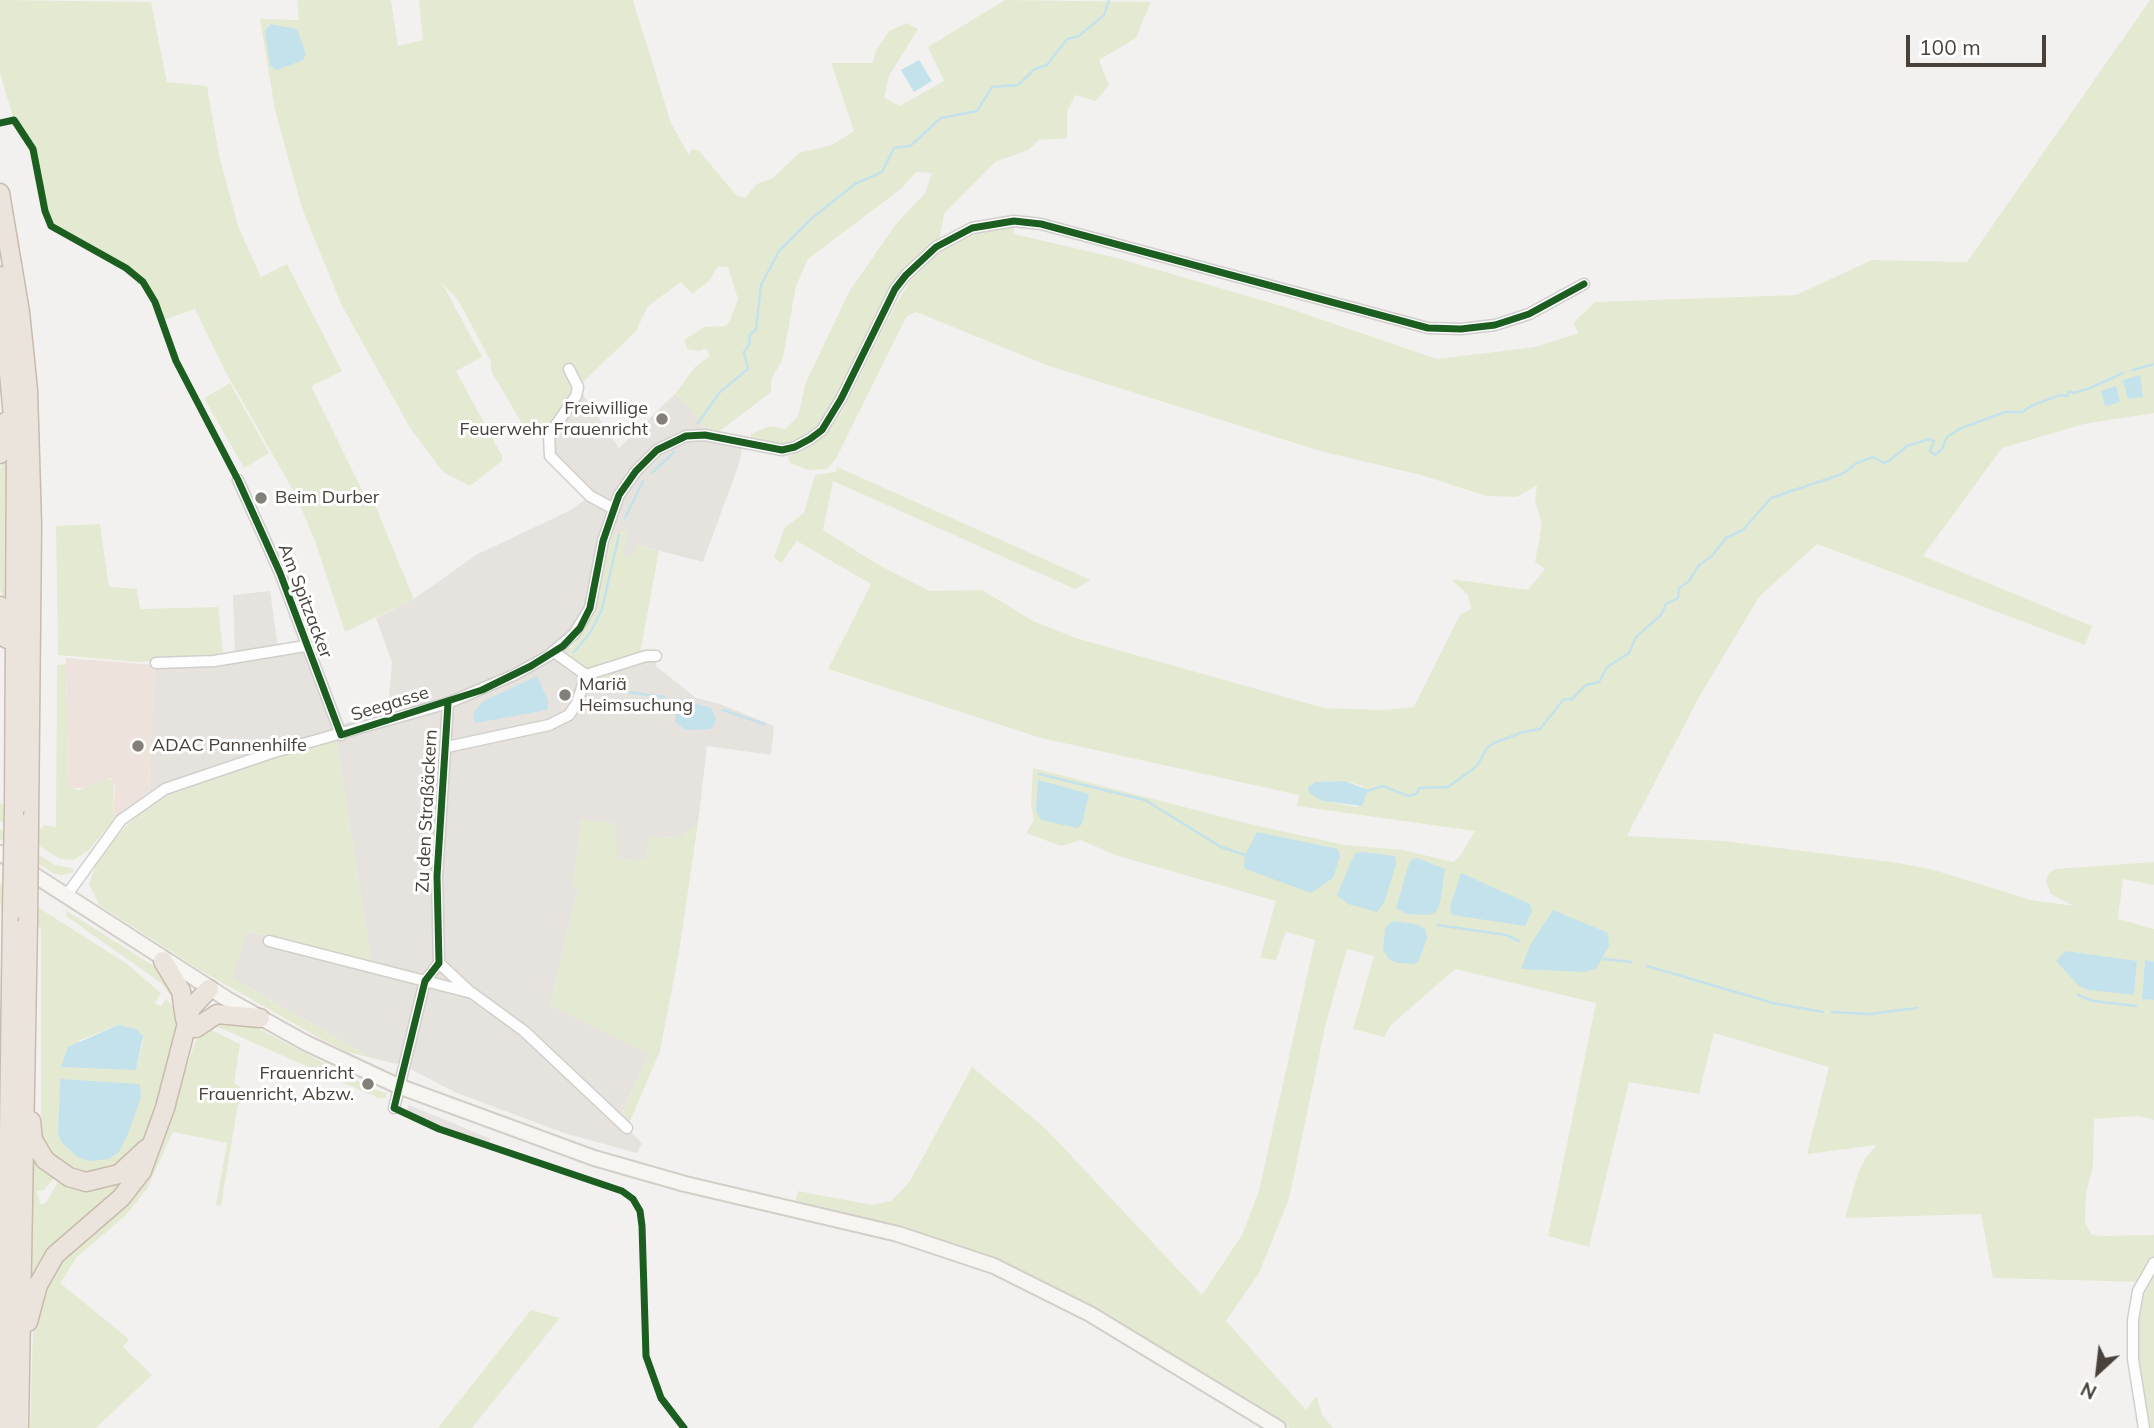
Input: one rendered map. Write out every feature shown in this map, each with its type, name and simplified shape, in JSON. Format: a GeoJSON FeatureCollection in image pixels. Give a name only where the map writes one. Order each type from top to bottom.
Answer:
{"type":"FeatureCollection","features":[{"type":"Feature","properties":{"kind":"highway"},"geometry":{"type":"LineString","coordinates":[[0,193],[17,288],[28,390],[32,525],[19,1428]]}},
{"type":"Feature","properties":{"kind":"highway"},"geometry":{"type":"LineString","coordinates":[[0,276],[13,390],[16,524],[5,1428]]}},
{"type":"Feature","properties":{"kind":"highway"},"geometry":{"type":"LineString","coordinates":[[0,454],[13,390]]}},
{"type":"Feature","properties":{"kind":"highway"},"geometry":{"type":"LineString","coordinates":[[0,606],[6,627],[14,716]]}},
{"type":"Feature","properties":{"kind":"highway"},"geometry":{"type":"LineString","coordinates":[[163,961],[176,980],[190,1027]]}},
{"type":"Feature","properties":{"kind":"highway"},"geometry":{"type":"LineString","coordinates":[[21,1349],[34,1296],[49,1264],[63,1246],[130,1188],[148,1160],[190,1027],[195,1000],[209,989]]}},
{"type":"Feature","properties":{"kind":"highway"},"geometry":{"type":"LineString","coordinates":[[190,1027],[217,1014],[260,1018]]}},
{"type":"Feature","properties":{"kind":"highway"},"geometry":{"type":"LineString","coordinates":[[25,1060],[33,1140],[44,1160],[54,1170],[86,1182],[102,1180],[129,1168],[153,1141]]}},
{"type":"Feature","properties":{"kind":"main road"},"geometry":{"type":"LineString","coordinates":[[0,853],[209,989],[260,1018],[398,1086],[515,1131],[604,1161],[685,1184],[875,1228],[994,1266],[1090,1314],[1278,1428]]}},
{"type":"Feature","properties":{"kind":"street","name":"Seegasse"},"geometry":{"type":"LineString","coordinates":[[66,896],[121,820],[151,797],[183,782],[271,753],[449,703],[514,675],[554,652],[574,634],[590,608],[603,541],[619,495],[636,471],[657,450],[685,436],[705,435],[771,449],[795,447],[821,430],[830,418],[895,289],[936,247],[972,228],[1023,220],[1428,328],[1461,329],[1494,325],[1529,314],[1584,284]]}},
{"type":"Feature","properties":{"kind":"street"},"geometry":{"type":"LineString","coordinates":[[569,369],[578,387],[576,396],[549,435],[550,456],[590,496],[614,509]]}},
{"type":"Feature","properties":{"kind":"street","name":"Am Spitzacker"},"geometry":{"type":"LineString","coordinates":[[238,480],[280,573],[305,646],[341,735]]}},
{"type":"Feature","properties":{"kind":"street","name":"Am Spitzacker"},"geometry":{"type":"LineString","coordinates":[[156,663],[214,661],[305,646]]}},
{"type":"Feature","properties":{"kind":"street"},"geometry":{"type":"LineString","coordinates":[[554,652],[586,675]]}},
{"type":"Feature","properties":{"kind":"street"},"geometry":{"type":"LineString","coordinates":[[586,675],[646,656],[656,656]]}},
{"type":"Feature","properties":{"kind":"street"},"geometry":{"type":"LineString","coordinates":[[447,747],[562,720],[574,709],[586,675]]}},
{"type":"Feature","properties":{"kind":"street","name":"Zu den Straßäckern"},"geometry":{"type":"LineString","coordinates":[[439,963],[437,876],[449,703]]}},
{"type":"Feature","properties":{"kind":"street"},"geometry":{"type":"LineString","coordinates":[[269,941],[471,993]]}},
{"type":"Feature","properties":{"kind":"street"},"geometry":{"type":"LineString","coordinates":[[394,1108],[425,981],[439,963],[471,993],[524,1031],[627,1128]]}},
{"type":"Feature","properties":{"kind":"street"},"geometry":{"type":"LineString","coordinates":[[2143,1425],[2133,1359],[2133,1320],[2138,1291],[2154,1263]]}},
{"type":"Feature","properties":{"kind":"shaded area"},"geometry":{"type":"Polygon","coordinates":[[[578,387],[619,448],[675,394],[689,406],[703,427],[744,439],[739,464],[703,562],[638,545],[631,558],[608,550],[596,607],[583,633],[570,646],[569,655],[573,661],[656,656],[656,666],[696,698],[720,704],[774,726],[771,755],[707,746],[698,823],[681,837],[649,838],[645,861],[616,858],[616,824],[581,820],[573,888],[578,889],[550,1005],[649,1054],[619,1120],[642,1143],[637,1153],[564,1133],[457,1093],[402,1065],[372,1058],[232,978],[246,931],[371,960],[335,733],[172,781],[150,791],[149,754],[156,662],[235,656],[233,595],[270,591],[278,648],[308,643],[344,724],[388,709],[392,662],[376,618],[414,599],[476,555],[571,510],[590,496],[547,446],[578,387]]]}},
{"type":"Feature","properties":{"kind":"shaded area"},"geometry":{"type":"Polygon","coordinates":[[[66,658],[156,665],[149,753],[150,791],[113,820],[115,786],[112,778],[85,788],[68,788],[66,658]]]}},
{"type":"Feature","properties":{"kind":"shaded area"},"geometry":{"type":"Polygon","coordinates":[[[409,1105],[491,1139],[488,1145],[406,1112],[409,1105]]]}},
{"type":"Feature","properties":{"kind":"green space"},"geometry":{"type":"Polygon","coordinates":[[[0,0],[151,2],[167,82],[207,86],[219,155],[238,226],[261,277],[287,264],[342,371],[311,386],[367,500],[373,500],[414,599],[345,632],[315,541],[295,494],[224,369],[195,309],[161,321],[149,292],[126,268],[51,226],[45,211],[33,149],[14,120],[0,74],[0,0]]]}},
{"type":"Feature","properties":{"kind":"green space"},"geometry":{"type":"Polygon","coordinates":[[[297,0],[391,0],[398,46],[423,40],[419,0],[633,0],[671,123],[688,154],[693,149],[700,152],[736,195],[745,198],[757,184],[773,178],[799,153],[832,145],[854,131],[831,63],[873,63],[875,52],[889,31],[907,23],[918,29],[889,76],[884,98],[900,106],[944,81],[928,47],[1005,0],[1151,2],[1136,38],[1099,60],[1109,85],[1096,101],[1075,95],[1067,112],[1067,138],[1039,140],[1028,150],[995,162],[944,214],[940,237],[911,262],[885,301],[832,407],[817,428],[793,443],[769,445],[750,439],[751,434],[770,426],[785,429],[798,416],[806,382],[850,290],[896,224],[925,193],[932,173],[916,172],[902,188],[808,259],[796,286],[783,358],[771,380],[771,392],[720,431],[703,427],[689,406],[675,394],[695,367],[710,356],[706,348],[700,351],[687,349],[684,340],[704,327],[726,326],[730,320],[738,299],[728,267],[718,266],[710,280],[692,294],[681,282],[648,306],[636,331],[578,387],[549,435],[543,428],[530,437],[491,371],[491,362],[458,300],[442,283],[482,357],[456,371],[502,456],[502,461],[470,486],[443,472],[410,428],[341,304],[302,208],[275,110],[260,19],[299,20],[297,0]],[[270,24],[267,26],[305,58],[297,29],[270,24]]]}},
{"type":"Feature","properties":{"kind":"green space"},"geometry":{"type":"Polygon","coordinates":[[[2150,0],[2154,0],[2154,413],[2084,424],[2002,448],[1923,556],[2092,626],[2085,645],[1817,544],[1759,597],[1698,699],[1627,836],[1723,841],[1898,863],[1934,870],[2031,900],[2074,906],[2051,894],[2046,881],[2049,873],[2056,869],[2154,862],[2154,885],[2123,879],[2118,919],[2154,929],[2154,962],[2145,961],[2142,999],[2154,1000],[2154,1120],[2138,1116],[2094,1119],[2093,1167],[2086,1194],[2085,1222],[2091,1234],[2100,1236],[2154,1235],[2154,1428],[2144,1428],[2133,1359],[2142,1282],[1993,1278],[1981,1214],[1845,1218],[1858,1173],[1866,1157],[1877,1145],[1807,1154],[1829,1067],[1714,1033],[1699,1094],[1629,1082],[1589,1247],[1548,1236],[1596,1003],[1455,969],[1391,1025],[1384,1037],[1353,1029],[1374,956],[1347,949],[1326,1023],[1289,1199],[1259,1273],[1226,1321],[1306,1410],[1316,1396],[1323,1416],[1333,1428],[1290,1428],[1088,1304],[996,1260],[905,1229],[795,1203],[798,1191],[872,1205],[891,1201],[910,1181],[972,1067],[1046,1129],[1202,1295],[1242,1235],[1259,1191],[1315,940],[1286,932],[1276,960],[1260,958],[1276,901],[1115,855],[1081,840],[1061,846],[1026,833],[1034,820],[1031,804],[1033,768],[1254,825],[1345,845],[1403,850],[1453,862],[1460,856],[1475,831],[1297,806],[1299,795],[1041,738],[828,669],[871,584],[797,541],[781,563],[774,557],[785,527],[804,513],[815,475],[836,472],[837,467],[1091,580],[1075,589],[833,481],[823,530],[877,564],[930,591],[982,590],[1035,622],[1079,639],[1324,708],[1384,710],[1414,707],[1460,615],[1471,609],[1468,595],[1451,579],[1528,590],[1545,569],[1535,562],[1542,524],[1535,501],[1537,485],[1517,497],[1486,496],[1421,475],[1320,451],[1049,366],[916,312],[906,317],[836,459],[827,469],[808,470],[790,463],[788,457],[828,432],[841,414],[897,302],[911,280],[937,253],[981,231],[1014,227],[1014,234],[1117,258],[1285,307],[1437,359],[1535,347],[1579,333],[1573,323],[1595,302],[1796,295],[1872,260],[1967,262],[2150,0]],[[1345,781],[1315,782],[1323,801],[1358,807],[1363,786],[1345,781]],[[2136,961],[2114,993],[2134,994],[2136,961]]]}},
{"type":"Feature","properties":{"kind":"green space"},"geometry":{"type":"Polygon","coordinates":[[[230,383],[269,453],[244,468],[204,398],[230,383]]]}},
{"type":"Feature","properties":{"kind":"green space"},"geometry":{"type":"Polygon","coordinates":[[[6,456],[6,607],[0,589],[0,469],[6,456]]]}},
{"type":"Feature","properties":{"kind":"green space"},"geometry":{"type":"Polygon","coordinates":[[[100,524],[109,587],[137,589],[140,609],[218,607],[224,658],[139,662],[58,655],[56,526],[100,524]]]}},
{"type":"Feature","properties":{"kind":"green space"},"geometry":{"type":"Polygon","coordinates":[[[629,530],[623,555],[631,557],[638,545],[659,551],[640,654],[591,670],[586,669],[573,661],[568,651],[583,633],[596,607],[612,534],[629,530]]]}},
{"type":"Feature","properties":{"kind":"green space"},"geometry":{"type":"Polygon","coordinates":[[[66,664],[68,787],[79,790],[107,779],[114,780],[113,820],[89,850],[74,860],[60,859],[0,821],[0,803],[42,829],[43,825],[56,827],[57,665],[66,664]]]}},
{"type":"Feature","properties":{"kind":"green space"},"geometry":{"type":"Polygon","coordinates":[[[611,670],[615,692],[585,693],[589,683],[611,670]]]}},
{"type":"Feature","properties":{"kind":"green space"},"geometry":{"type":"Polygon","coordinates":[[[335,733],[371,960],[247,931],[232,978],[372,1058],[347,1052],[321,1039],[200,970],[99,905],[89,884],[96,865],[113,841],[128,824],[160,798],[335,733]]]}},
{"type":"Feature","properties":{"kind":"green space"},"geometry":{"type":"Polygon","coordinates":[[[581,819],[616,824],[617,858],[645,861],[649,838],[681,837],[698,823],[679,952],[660,1051],[627,1128],[619,1121],[649,1054],[550,1005],[578,889],[573,887],[581,819]]]}},
{"type":"Feature","properties":{"kind":"green space"},"geometry":{"type":"Polygon","coordinates":[[[0,829],[55,865],[73,868],[74,872],[62,875],[53,873],[0,839],[0,829]]]}},
{"type":"Feature","properties":{"kind":"green space"},"geometry":{"type":"Polygon","coordinates":[[[0,883],[127,964],[161,993],[155,1003],[161,1006],[166,999],[181,1014],[174,1052],[148,1133],[139,1152],[122,1168],[79,1174],[54,1157],[41,1137],[41,929],[0,904],[0,883]],[[118,1025],[78,1041],[136,1070],[143,1041],[118,1025]],[[60,1080],[58,1133],[61,1142],[77,1157],[88,1161],[60,1080]]]}},
{"type":"Feature","properties":{"kind":"green space"},"geometry":{"type":"Polygon","coordinates":[[[67,911],[160,970],[176,1002],[161,983],[66,916],[67,911]]]}},
{"type":"Feature","properties":{"kind":"green space"},"geometry":{"type":"Polygon","coordinates":[[[209,1023],[250,1024],[371,1088],[386,1093],[386,1098],[378,1098],[209,1023]]]}},
{"type":"Feature","properties":{"kind":"green space"},"geometry":{"type":"Polygon","coordinates":[[[204,1026],[240,1044],[234,1083],[241,1087],[221,1206],[216,1205],[227,1143],[173,1132],[147,1189],[125,1216],[77,1257],[60,1283],[129,1339],[123,1347],[152,1375],[96,1428],[30,1428],[33,1328],[48,1276],[162,1142],[194,1045],[204,1026]]]}},
{"type":"Feature","properties":{"kind":"green space"},"geometry":{"type":"Polygon","coordinates":[[[32,1144],[55,1177],[44,1190],[37,1191],[40,1204],[46,1203],[58,1181],[132,1173],[31,1290],[29,1278],[32,1144]]]}},
{"type":"Feature","properties":{"kind":"green space"},"geometry":{"type":"Polygon","coordinates":[[[531,1310],[560,1318],[472,1428],[438,1428],[531,1310]]]}},
{"type":"Feature","properties":{"kind":"water"},"geometry":{"type":"Polygon","coordinates":[[[270,24],[297,29],[306,54],[303,60],[277,70],[270,66],[265,31],[270,24]]]}},
{"type":"Feature","properties":{"kind":"water"},"geometry":{"type":"Polygon","coordinates":[[[919,60],[932,81],[914,92],[901,70],[919,60]]]}},
{"type":"Feature","properties":{"kind":"water"},"geometry":{"type":"Polygon","coordinates":[[[2140,375],[2143,397],[2128,399],[2123,380],[2140,375]]]}},
{"type":"Feature","properties":{"kind":"water"},"geometry":{"type":"Polygon","coordinates":[[[2116,386],[2120,402],[2105,406],[2101,391],[2116,386]]]}},
{"type":"Feature","properties":{"kind":"water"},"geometry":{"type":"Polygon","coordinates":[[[537,676],[548,701],[547,710],[475,723],[473,714],[482,702],[537,676]]]}},
{"type":"Feature","properties":{"kind":"water"},"geometry":{"type":"Polygon","coordinates":[[[678,698],[711,708],[716,718],[714,725],[710,729],[686,730],[675,722],[675,702],[678,698]]]}},
{"type":"Feature","properties":{"kind":"water"},"geometry":{"type":"Polygon","coordinates":[[[1038,780],[1089,794],[1082,824],[1077,828],[1041,820],[1036,811],[1038,780]]]}},
{"type":"Feature","properties":{"kind":"water"},"geometry":{"type":"Polygon","coordinates":[[[1345,781],[1368,790],[1362,806],[1323,801],[1309,793],[1308,787],[1315,782],[1345,781]]]}},
{"type":"Feature","properties":{"kind":"water"},"geometry":{"type":"Polygon","coordinates":[[[1257,832],[1338,849],[1340,856],[1333,878],[1311,893],[1248,870],[1244,867],[1245,855],[1257,832]]]}},
{"type":"Feature","properties":{"kind":"water"},"geometry":{"type":"Polygon","coordinates":[[[1355,853],[1395,856],[1396,864],[1384,903],[1377,912],[1348,904],[1337,895],[1355,853]]]}},
{"type":"Feature","properties":{"kind":"water"},"geometry":{"type":"Polygon","coordinates":[[[1417,858],[1445,869],[1440,903],[1436,912],[1429,915],[1407,914],[1396,908],[1408,867],[1411,860],[1417,858]]]}},
{"type":"Feature","properties":{"kind":"water"},"geometry":{"type":"Polygon","coordinates":[[[1461,873],[1530,904],[1532,911],[1525,926],[1452,915],[1450,907],[1461,873]]]}},
{"type":"Feature","properties":{"kind":"water"},"geometry":{"type":"Polygon","coordinates":[[[1553,910],[1608,933],[1609,946],[1596,969],[1584,972],[1521,969],[1530,945],[1553,910]]]}},
{"type":"Feature","properties":{"kind":"water"},"geometry":{"type":"Polygon","coordinates":[[[1393,921],[1415,924],[1426,929],[1427,939],[1419,960],[1414,964],[1390,960],[1383,950],[1385,928],[1393,921]]]}},
{"type":"Feature","properties":{"kind":"water"},"geometry":{"type":"Polygon","coordinates":[[[2065,951],[2137,961],[2134,995],[2088,990],[2079,986],[2056,961],[2065,951]]]}},
{"type":"Feature","properties":{"kind":"water"},"geometry":{"type":"Polygon","coordinates":[[[2145,960],[2154,962],[2154,1000],[2142,999],[2145,960]]]}},
{"type":"Feature","properties":{"kind":"water"},"geometry":{"type":"Polygon","coordinates":[[[118,1025],[136,1029],[143,1036],[136,1070],[61,1067],[68,1047],[118,1025]]]}},
{"type":"Feature","properties":{"kind":"water"},"geometry":{"type":"Polygon","coordinates":[[[60,1079],[140,1084],[141,1098],[119,1152],[109,1159],[88,1161],[77,1157],[61,1142],[58,1133],[60,1079]]]}},
{"type":"Feature","properties":{"kind":"waterway"},"geometry":{"type":"LineString","coordinates":[[698,423],[720,392],[748,369],[744,352],[750,343],[749,336],[756,329],[761,285],[779,251],[812,218],[855,184],[882,172],[894,148],[910,146],[941,118],[977,111],[992,87],[1018,85],[1035,69],[1047,65],[1067,39],[1079,36],[1104,15],[1109,0]]}},
{"type":"Feature","properties":{"kind":"waterway"},"geometry":{"type":"LineString","coordinates":[[2133,370],[2154,364]]}},
{"type":"Feature","properties":{"kind":"waterway"},"geometry":{"type":"LineString","coordinates":[[1368,791],[1382,786],[1409,796],[1416,794],[1420,788],[1448,787],[1477,766],[1487,748],[1494,743],[1540,729],[1564,699],[1572,699],[1586,685],[1599,682],[1607,667],[1629,653],[1636,637],[1661,615],[1666,604],[1678,598],[1679,588],[1689,581],[1699,565],[1712,556],[1726,538],[1743,530],[1771,498],[1842,474],[1857,463],[1873,457],[1884,463],[1907,446],[1930,439],[1934,441],[1930,451],[1935,455],[1942,449],[1947,437],[1959,429],[2005,412],[2022,412],[2060,395],[2067,396],[2069,391],[2074,393],[2090,388],[2123,373]]}},
{"type":"Feature","properties":{"kind":"waterway"},"geometry":{"type":"LineString","coordinates":[[652,473],[674,452]]}},
{"type":"Feature","properties":{"kind":"waterway"},"geometry":{"type":"LineString","coordinates":[[625,518],[643,481]]}},
{"type":"Feature","properties":{"kind":"waterway"},"geometry":{"type":"LineString","coordinates":[[574,652],[590,633],[602,609],[619,535]]}},
{"type":"Feature","properties":{"kind":"waterway"},"geometry":{"type":"LineString","coordinates":[[604,689],[665,697]]}},
{"type":"Feature","properties":{"kind":"waterway"},"geometry":{"type":"LineString","coordinates":[[723,710],[764,724]]}},
{"type":"Feature","properties":{"kind":"waterway"},"geometry":{"type":"LineString","coordinates":[[1039,774],[1145,800],[1221,847],[1245,855]]}},
{"type":"Feature","properties":{"kind":"waterway"},"geometry":{"type":"LineString","coordinates":[[1438,925],[1506,935],[1519,941]]}},
{"type":"Feature","properties":{"kind":"waterway"},"geometry":{"type":"LineString","coordinates":[[1604,959],[1631,962]]}},
{"type":"Feature","properties":{"kind":"waterway"},"geometry":{"type":"LineString","coordinates":[[1647,966],[1773,1003],[1823,1012]]}},
{"type":"Feature","properties":{"kind":"waterway"},"geometry":{"type":"LineString","coordinates":[[2078,995],[2093,1001],[2136,1006]]}},
{"type":"Feature","properties":{"kind":"waterway"},"geometry":{"type":"LineString","coordinates":[[1832,1012],[1869,1014],[1917,1008]]}},
{"type":"Feature","properties":{"kind":"cycle path"},"geometry":{"type":"LineString","coordinates":[[0,123],[14,120],[33,149],[45,211],[51,226],[126,268],[143,282],[155,302],[176,361],[238,480],[280,573],[341,735],[482,690],[531,666],[563,646],[580,628],[590,608],[603,541],[619,495],[636,471],[657,450],[686,436],[705,435],[782,450],[810,439],[822,430],[841,399],[895,289],[936,247],[972,228],[1014,221],[1041,224],[1428,328],[1461,329],[1495,325],[1529,314],[1584,284]]}},
{"type":"Feature","properties":{"kind":"cycle path"},"geometry":{"type":"LineString","coordinates":[[448,703],[437,876],[439,963],[425,981],[394,1108],[439,1129],[622,1191],[633,1199],[640,1211],[642,1226],[646,1356],[661,1398],[684,1428]]}},
{"type":"Feature","properties":{"kind":"place","name":"Freiwillige Feuerwehr Frauenricht"},"geometry":{"type":"Point","coordinates":[662,419]}},
{"type":"Feature","properties":{"kind":"place","name":"Beim Durber"},"geometry":{"type":"Point","coordinates":[261,498]}},
{"type":"Feature","properties":{"kind":"place","name":"Mariä Heimsuchung"},"geometry":{"type":"Point","coordinates":[565,695]}},
{"type":"Feature","properties":{"kind":"place","name":"ADAC Pannenhilfe"},"geometry":{"type":"Point","coordinates":[138,746]}},
{"type":"Feature","properties":{"kind":"place","name":"Frauenricht Frauenricht, Abzw."},"geometry":{"type":"Point","coordinates":[368,1084]}}]}
